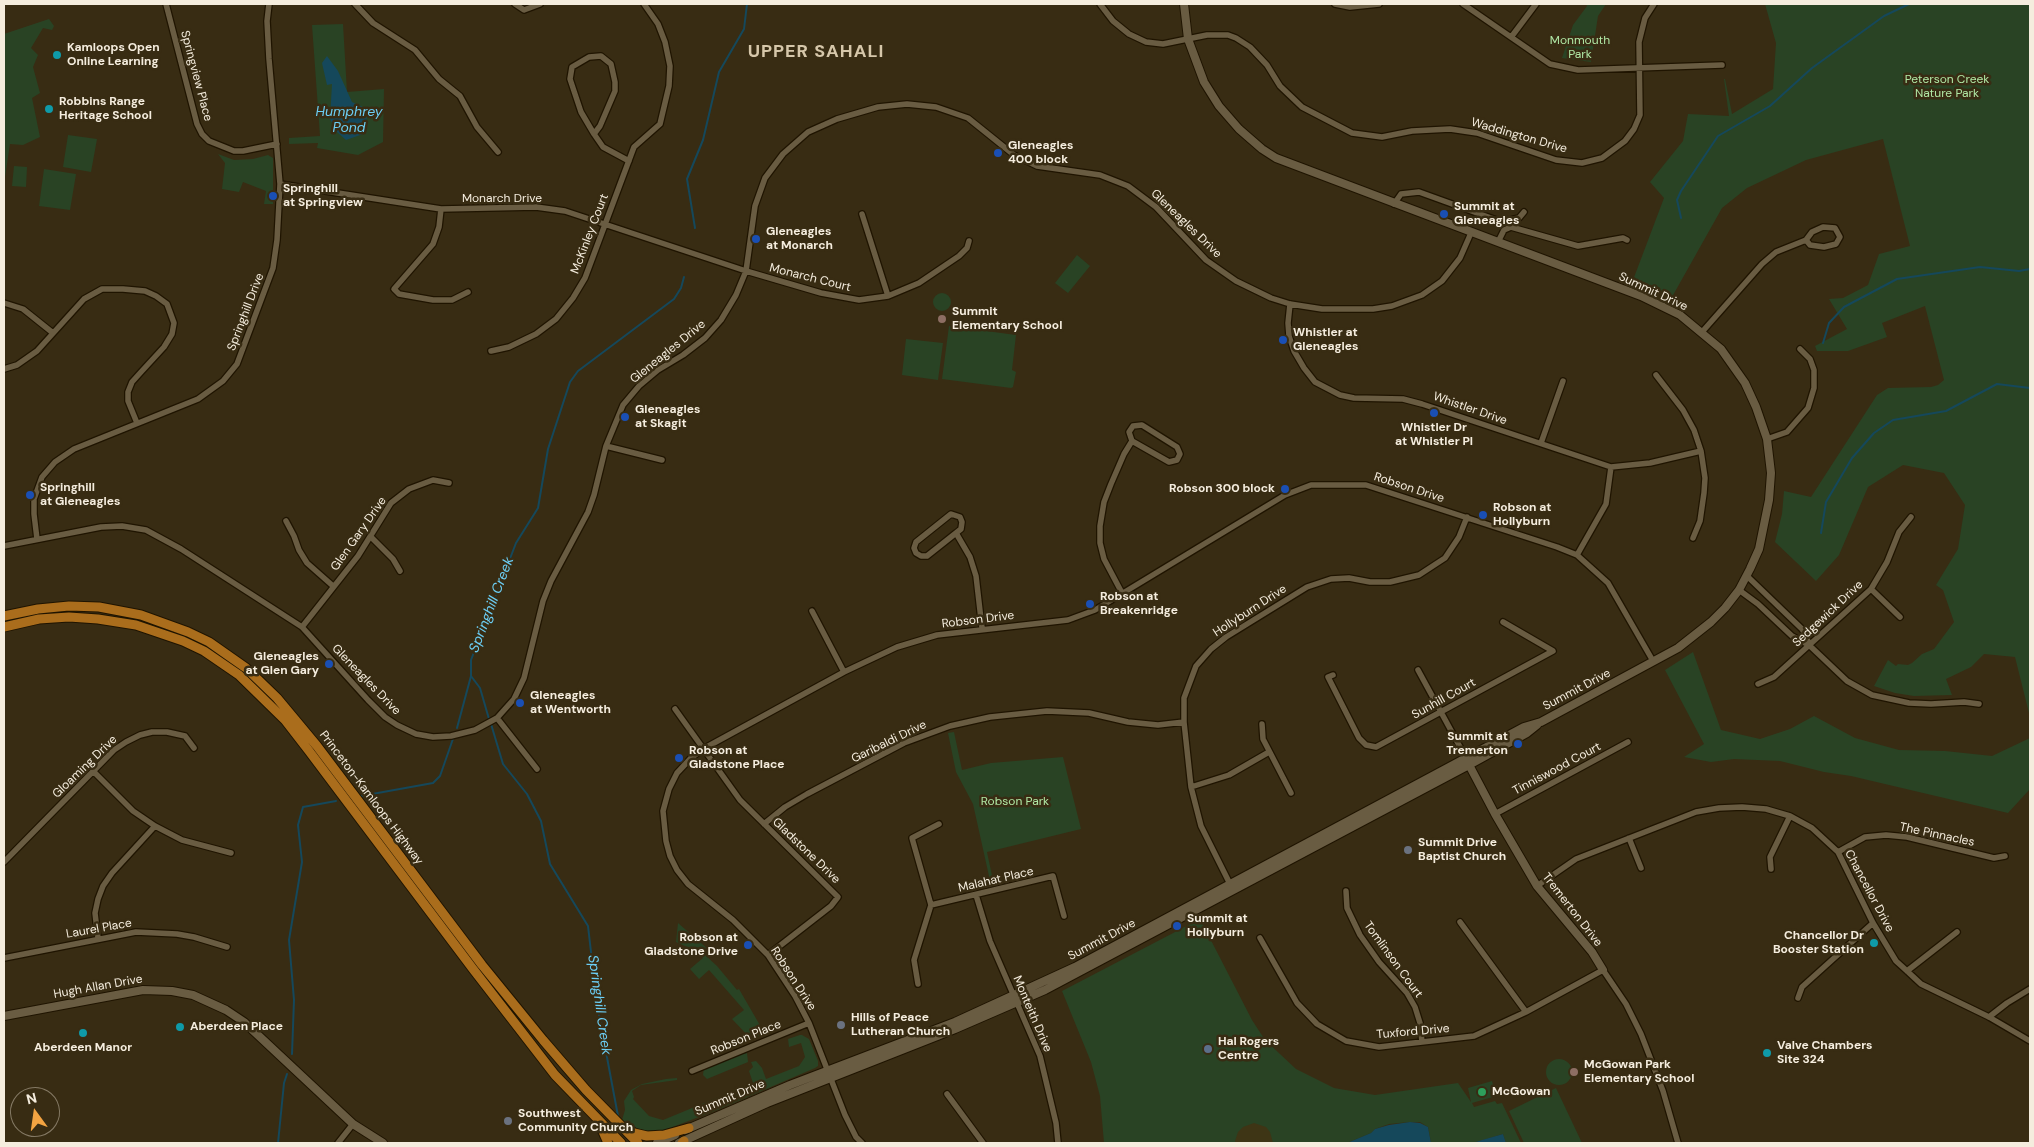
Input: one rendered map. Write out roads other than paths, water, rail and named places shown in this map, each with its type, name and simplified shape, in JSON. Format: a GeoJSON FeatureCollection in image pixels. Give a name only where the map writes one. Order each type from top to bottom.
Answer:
{"type":"FeatureCollection","features":[{"type":"Feature","properties":{"kind":"main road","name":"Summit Drive"},"geometry":{"type":"LineString","coordinates":[[657,1143],[690,1128],[1016,999],[1232,888],[1467,761],[1524,727],[1541,722],[1678,648],[1698,633],[1725,608],[1747,576],[1759,549],[1766,521],[1771,473],[1767,439],[1745,383],[1720,349],[1680,315],[1641,296],[1292,166],[1262,149],[1239,129],[1219,106],[1204,82],[1188,39],[1184,4]]}},
{"type":"Feature","properties":{"kind":"main road","name":"Princeton-Kamloops Highway"},"geometry":{"type":"LineString","coordinates":[[4,616],[38,609],[69,606],[99,607],[141,615],[188,632],[209,642],[246,668],[291,714],[536,1033],[618,1124],[638,1143]]}},
{"type":"Feature","properties":{"kind":"main road","name":"Princeton-Kamloops Highway"},"geometry":{"type":"LineString","coordinates":[[4,627],[39,619],[69,617],[98,618],[136,625],[183,641],[204,651],[239,674],[285,720],[309,750],[555,1075],[621,1143]]}},
{"type":"Feature","properties":{"kind":"main road","name":"Tremerton Drive"},"geometry":{"type":"LineString","coordinates":[[1467,761],[1537,886],[1592,952],[1604,970]]}},
{"type":"Feature","properties":{"kind":"main road","name":"Hugh Allan Drive"},"geometry":{"type":"LineString","coordinates":[[4,1016],[143,990],[172,991],[193,995],[226,1010],[244,1022],[353,1124],[383,1143]]}},
{"type":"Feature","properties":{"kind":"main road","name":"Summit Drive"},"geometry":{"type":"LineString","coordinates":[[681,1142],[830,1073]]}},
{"type":"Feature","properties":{"kind":"main road"},"geometry":{"type":"LineString","coordinates":[[599,1122],[608,1143]]}},
{"type":"Feature","properties":{"kind":"main road"},"geometry":{"type":"LineString","coordinates":[[618,1124],[634,1133],[647,1136],[664,1135],[690,1128]]}},
{"type":"Feature","properties":{"kind":"street","name":"Springview Place"},"geometry":{"type":"LineString","coordinates":[[166,4],[197,124],[202,134],[209,141],[234,151],[277,144]]}},
{"type":"Feature","properties":{"kind":"street","name":"Springhill Drive"},"geometry":{"type":"LineString","coordinates":[[38,539],[34,499],[42,477],[56,462],[74,449],[198,399],[223,381],[237,364],[273,268],[277,240],[280,184],[269,59],[267,21],[269,4]]}},
{"type":"Feature","properties":{"kind":"street"},"geometry":{"type":"LineString","coordinates":[[355,4],[380,29],[415,50],[439,79],[460,96],[477,127],[498,152]]}},
{"type":"Feature","properties":{"kind":"street"},"geometry":{"type":"LineString","coordinates":[[515,4],[524,10],[540,4]]}},
{"type":"Feature","properties":{"kind":"street","name":"McKinley Court"},"geometry":{"type":"LineString","coordinates":[[491,351],[509,347],[536,334],[556,319],[573,298],[585,278],[634,147],[660,124],[669,86],[670,66],[665,42],[658,24],[644,4]]}},
{"type":"Feature","properties":{"kind":"street","name":"Waddington Drive"},"geometry":{"type":"LineString","coordinates":[[1100,4],[1113,21],[1129,34],[1146,42],[1163,44],[1207,34],[1228,35],[1236,38],[1250,47],[1267,65],[1280,86],[1302,108],[1352,133],[1382,137],[1412,131],[1450,129],[1477,133],[1556,160],[1582,163],[1602,158],[1625,141],[1634,129],[1640,115],[1638,42],[1645,18],[1654,4]]}},
{"type":"Feature","properties":{"kind":"street"},"geometry":{"type":"LineString","coordinates":[[1335,4],[1350,8],[1379,4]]}},
{"type":"Feature","properties":{"kind":"street"},"geometry":{"type":"LineString","coordinates":[[1463,4],[1550,64],[1578,70],[1722,64]]}},
{"type":"Feature","properties":{"kind":"street"},"geometry":{"type":"LineString","coordinates":[[1512,36],[1536,4]]}},
{"type":"Feature","properties":{"kind":"street"},"geometry":{"type":"LineString","coordinates":[[594,134],[600,126],[615,91],[611,64],[601,56],[582,60],[572,67],[570,79],[581,112],[594,134],[604,147],[629,160]]}},
{"type":"Feature","properties":{"kind":"street","name":"Gleneagles Drive"},"geometry":{"type":"LineString","coordinates":[[4,546],[101,527],[122,526],[146,530],[181,549],[302,627],[385,717],[416,734],[433,737],[451,736],[475,730],[497,718],[514,699],[524,678],[550,580],[588,512],[606,446],[623,405],[638,386],[683,356],[705,338],[722,320],[746,272],[755,206],[765,178],[783,154],[808,132],[836,119],[878,107],[907,104],[936,107],[968,118],[1014,155],[1037,166],[1100,175],[1128,186],[1145,196],[1192,246],[1222,272],[1254,290],[1290,304],[1322,309],[1373,309],[1392,306],[1422,295],[1442,282],[1460,258],[1471,233]]}},
{"type":"Feature","properties":{"kind":"street","name":"Monarch Drive"},"geometry":{"type":"LineString","coordinates":[[280,184],[441,209],[536,207],[565,211],[746,272]]}},
{"type":"Feature","properties":{"kind":"street"},"geometry":{"type":"LineString","coordinates":[[1394,204],[1401,194],[1419,192],[1502,222],[1519,218],[1524,212]]}},
{"type":"Feature","properties":{"kind":"street"},"geometry":{"type":"LineString","coordinates":[[441,209],[439,228],[433,244],[394,289],[399,294],[433,300],[452,300],[468,292]]}},
{"type":"Feature","properties":{"kind":"street"},"geometry":{"type":"LineString","coordinates":[[862,214],[888,296]]}},
{"type":"Feature","properties":{"kind":"street"},"geometry":{"type":"LineString","coordinates":[[1498,242],[1504,230],[1511,227],[1578,246],[1623,238],[1628,240]]}},
{"type":"Feature","properties":{"kind":"street"},"geometry":{"type":"LineString","coordinates":[[1702,332],[1762,264],[1776,252],[1806,240],[1812,232],[1828,227],[1834,228],[1840,237],[1836,244],[1824,247],[1810,245],[1806,240]]}},
{"type":"Feature","properties":{"kind":"street","name":"Monarch Court"},"geometry":{"type":"LineString","coordinates":[[746,272],[835,297],[859,300],[888,296],[919,283],[942,268],[963,252],[969,241]]}},
{"type":"Feature","properties":{"kind":"street"},"geometry":{"type":"LineString","coordinates":[[4,369],[17,365],[37,351],[84,299],[102,289],[145,291],[167,304],[174,323],[172,334],[164,347],[132,382],[128,392],[128,401],[137,423]]}},
{"type":"Feature","properties":{"kind":"street"},"geometry":{"type":"LineString","coordinates":[[4,303],[23,309],[53,333]]}},
{"type":"Feature","properties":{"kind":"street","name":"Whistler Drive"},"geometry":{"type":"LineString","coordinates":[[1290,304],[1289,336],[1294,350],[1304,368],[1315,382],[1328,389],[1354,398],[1403,399],[1422,404],[1611,467],[1650,463],[1701,451]]}},
{"type":"Feature","properties":{"kind":"street"},"geometry":{"type":"LineString","coordinates":[[1767,439],[1787,432],[1808,408],[1814,388],[1814,370],[1810,359],[1800,349]]}},
{"type":"Feature","properties":{"kind":"street"},"geometry":{"type":"LineString","coordinates":[[1656,375],[1683,410],[1694,430],[1701,451],[1705,478],[1704,493],[1700,521],[1693,538]]}},
{"type":"Feature","properties":{"kind":"street"},"geometry":{"type":"LineString","coordinates":[[1541,444],[1563,381]]}},
{"type":"Feature","properties":{"kind":"street"},"geometry":{"type":"LineString","coordinates":[[1122,594],[1104,559],[1100,543],[1100,526],[1104,502],[1132,441],[1129,432],[1133,426],[1142,425],[1177,447],[1180,454],[1176,460],[1169,462],[1132,441]]}},
{"type":"Feature","properties":{"kind":"street"},"geometry":{"type":"LineString","coordinates":[[606,446],[662,460]]}},
{"type":"Feature","properties":{"kind":"street"},"geometry":{"type":"LineString","coordinates":[[1577,556],[1606,504],[1611,467]]}},
{"type":"Feature","properties":{"kind":"street","name":"Glen Gary Drive"},"geometry":{"type":"LineString","coordinates":[[302,627],[370,537],[391,503],[409,489],[433,480],[449,483]]}},
{"type":"Feature","properties":{"kind":"street","name":"Robson Drive"},"geometry":{"type":"LineString","coordinates":[[862,1143],[856,1137],[845,1115],[809,1023],[795,996],[768,955],[733,920],[688,884],[677,870],[670,856],[666,841],[663,812],[669,790],[677,773],[691,758],[703,749],[844,672],[897,647],[937,635],[982,628],[1068,620],[1095,610],[1285,494],[1312,485],[1366,485],[1557,547],[1577,556],[1608,583],[1653,662]]}},
{"type":"Feature","properties":{"kind":"street"},"geometry":{"type":"LineString","coordinates":[[951,514],[960,517],[962,522],[961,529],[956,533],[927,556],[921,556],[916,553],[914,548],[916,542],[951,514]]}},
{"type":"Feature","properties":{"kind":"street","name":"Sedgewick Drive"},"geometry":{"type":"LineString","coordinates":[[1758,684],[1774,677],[1871,589],[1887,562],[1899,532],[1911,517]]}},
{"type":"Feature","properties":{"kind":"street","name":"Hollyburn Drive"},"geometry":{"type":"LineString","coordinates":[[1232,888],[1201,826],[1191,787],[1184,722],[1184,698],[1196,666],[1211,649],[1226,637],[1307,587],[1331,579],[1349,578],[1370,582],[1390,582],[1420,575],[1445,558],[1459,537],[1466,518]]}},
{"type":"Feature","properties":{"kind":"street"},"geometry":{"type":"LineString","coordinates":[[286,521],[299,550],[308,563],[334,586]]}},
{"type":"Feature","properties":{"kind":"street"},"geometry":{"type":"LineString","coordinates":[[956,533],[970,557],[976,576],[982,628]]}},
{"type":"Feature","properties":{"kind":"street"},"geometry":{"type":"LineString","coordinates":[[370,537],[389,554],[400,571]]}},
{"type":"Feature","properties":{"kind":"street"},"geometry":{"type":"LineString","coordinates":[[1747,576],[1802,628],[1809,645],[1830,667],[1847,680],[1872,694],[1909,703],[1964,702],[1979,704]]}},
{"type":"Feature","properties":{"kind":"street"},"geometry":{"type":"LineString","coordinates":[[1871,589],[1900,616]]}},
{"type":"Feature","properties":{"kind":"street"},"geometry":{"type":"LineString","coordinates":[[1739,590],[1758,604],[1792,636],[1800,642],[1809,645]]}},
{"type":"Feature","properties":{"kind":"street"},"geometry":{"type":"LineString","coordinates":[[812,611],[844,672]]}},
{"type":"Feature","properties":{"kind":"street","name":"Sunhill Court"},"geometry":{"type":"LineString","coordinates":[[1333,675],[1328,677],[1358,738],[1366,745],[1376,747],[1553,651],[1503,622]]}},
{"type":"Feature","properties":{"kind":"street","name":"Tremerton Drive"},"geometry":{"type":"LineString","coordinates":[[1418,670],[1467,761]]}},
{"type":"Feature","properties":{"kind":"street","name":"Gladstone Drive"},"geometry":{"type":"LineString","coordinates":[[675,709],[740,800],[838,897],[831,906],[768,955]]}},
{"type":"Feature","properties":{"kind":"street","name":"Garibaldi Drive"},"geometry":{"type":"LineString","coordinates":[[764,824],[807,794],[904,743],[950,726],[990,717],[1047,711],[1088,713],[1128,722],[1158,725],[1184,722]]}},
{"type":"Feature","properties":{"kind":"street"},"geometry":{"type":"LineString","coordinates":[[497,718],[537,769]]}},
{"type":"Feature","properties":{"kind":"street"},"geometry":{"type":"LineString","coordinates":[[1262,724],[1263,739],[1291,793]]}},
{"type":"Feature","properties":{"kind":"street","name":"Gloaming Drive"},"geometry":{"type":"LineString","coordinates":[[4,862],[114,750],[140,735],[152,732],[168,732],[185,736],[194,748]]}},
{"type":"Feature","properties":{"kind":"street","name":"Tinniswood Court"},"geometry":{"type":"LineString","coordinates":[[1495,814],[1628,742]]}},
{"type":"Feature","properties":{"kind":"street"},"geometry":{"type":"LineString","coordinates":[[1191,787],[1229,775],[1270,752]]}},
{"type":"Feature","properties":{"kind":"street"},"geometry":{"type":"LineString","coordinates":[[94,772],[133,811],[155,826],[182,840],[231,853]]}},
{"type":"Feature","properties":{"kind":"street","name":"Chancellor Drive"},"geometry":{"type":"LineString","coordinates":[[1537,886],[1576,859],[1696,812],[1742,807],[1766,809],[1790,816],[1812,828],[1838,852],[1873,923],[1896,961],[1921,984],[1988,1017],[2030,1041]]}},
{"type":"Feature","properties":{"kind":"street"},"geometry":{"type":"LineString","coordinates":[[1771,869],[1770,857],[1790,816]]}},
{"type":"Feature","properties":{"kind":"street"},"geometry":{"type":"LineString","coordinates":[[918,984],[914,960],[931,905],[912,838],[939,824]]}},
{"type":"Feature","properties":{"kind":"street"},"geometry":{"type":"LineString","coordinates":[[98,938],[95,913],[103,886],[112,873],[155,826]]}},
{"type":"Feature","properties":{"kind":"street","name":"The Pinnacles"},"geometry":{"type":"LineString","coordinates":[[1838,852],[1865,837],[1886,835],[1906,837],[1994,858],[2005,856]]}},
{"type":"Feature","properties":{"kind":"street"},"geometry":{"type":"LineString","coordinates":[[1629,838],[1641,868]]}},
{"type":"Feature","properties":{"kind":"street","name":"Malahat Place"},"geometry":{"type":"LineString","coordinates":[[931,905],[1053,876],[1064,916]]}},
{"type":"Feature","properties":{"kind":"street","name":"Tomlinson Court"},"geometry":{"type":"LineString","coordinates":[[1346,891],[1347,908],[1360,935],[1415,1007],[1420,1023],[1422,1042]]}},
{"type":"Feature","properties":{"kind":"street","name":"Monteith Drive"},"geometry":{"type":"LineString","coordinates":[[976,895],[990,941],[1040,1056],[1056,1123],[1058,1143]]}},
{"type":"Feature","properties":{"kind":"street"},"geometry":{"type":"LineString","coordinates":[[1460,922],[1526,1012]]}},
{"type":"Feature","properties":{"kind":"street"},"geometry":{"type":"LineString","coordinates":[[1798,998],[1802,987],[1873,923]]}},
{"type":"Feature","properties":{"kind":"street","name":"Laurel Place"},"geometry":{"type":"LineString","coordinates":[[4,958],[136,932],[158,932],[194,937],[227,947]]}},
{"type":"Feature","properties":{"kind":"street"},"geometry":{"type":"LineString","coordinates":[[1907,971],[1957,932]]}},
{"type":"Feature","properties":{"kind":"street","name":"Tuxford Drive"},"geometry":{"type":"LineString","coordinates":[[1260,938],[1297,1003],[1317,1024],[1346,1041],[1378,1047],[1474,1036],[1526,1012],[1604,970]]}},
{"type":"Feature","properties":{"kind":"street","name":"Tremerton Drive"},"geometry":{"type":"LineString","coordinates":[[1604,970],[1626,1004],[1641,1034],[1663,1091],[1678,1143]]}},
{"type":"Feature","properties":{"kind":"street"},"geometry":{"type":"LineString","coordinates":[[1988,1017],[2030,989]]}},
{"type":"Feature","properties":{"kind":"street","name":"Robson Place"},"geometry":{"type":"LineString","coordinates":[[692,1071],[809,1023]]}},
{"type":"Feature","properties":{"kind":"street"},"geometry":{"type":"LineString","coordinates":[[948,1094],[984,1143]]}},
{"type":"Feature","properties":{"kind":"street"},"geometry":{"type":"LineString","coordinates":[[338,1143],[353,1124]]}},
{"type":"Feature","properties":{"kind":"water","name":"Humphrey Pond"},"geometry":{"type":"Polygon","coordinates":[[[327,56],[338,71],[352,102],[367,109],[366,133],[346,140],[337,132],[330,119],[332,84],[327,85],[322,63],[327,56]]]}},
{"type":"Feature","properties":{"kind":"water"},"geometry":{"type":"Polygon","coordinates":[[[1410,1122],[1420,1123],[1428,1127],[1431,1143],[1347,1143],[1371,1133],[1375,1129],[1410,1122]]]}},
{"type":"Feature","properties":{"kind":"water"},"geometry":{"type":"Polygon","coordinates":[[[1503,1134],[1506,1143],[1473,1143],[1482,1140],[1503,1134]]]}},
{"type":"Feature","properties":{"kind":"waterway","name":"Springhill Creek"},"geometry":{"type":"LineString","coordinates":[[695,228],[687,179],[703,140],[719,72],[744,29],[747,4]]}},
{"type":"Feature","properties":{"kind":"waterway"},"geometry":{"type":"LineString","coordinates":[[1681,218],[1677,200],[1681,191],[1718,136],[1770,106],[1812,68],[1884,16],[1909,4]]}},
{"type":"Feature","properties":{"kind":"waterway"},"geometry":{"type":"LineString","coordinates":[[1823,343],[1829,323],[1844,307],[1897,279],[1980,267],[2019,271],[2030,269]]}},
{"type":"Feature","properties":{"kind":"waterway","name":"Springhill Creek"},"geometry":{"type":"LineString","coordinates":[[489,719],[480,688],[471,676],[471,660],[516,543],[538,508],[548,449],[570,382],[578,371],[674,299],[681,288],[684,277]]}},
{"type":"Feature","properties":{"kind":"waterway"},"geometry":{"type":"LineString","coordinates":[[1821,533],[1826,502],[1852,458],[1874,433],[1893,420],[1946,411],[1997,384],[2030,388]]}},
{"type":"Feature","properties":{"kind":"waterway"},"geometry":{"type":"LineString","coordinates":[[457,728],[471,676]]}},
{"type":"Feature","properties":{"kind":"waterway","name":"Springhill Creek"},"geometry":{"type":"LineString","coordinates":[[491,724],[503,764],[527,794],[541,821],[550,864],[588,926],[597,1004],[618,1116]]}},
{"type":"Feature","properties":{"kind":"waterway"},"geometry":{"type":"LineString","coordinates":[[361,796],[433,783],[440,776],[454,736]]}},
{"type":"Feature","properties":{"kind":"waterway","name":"Springhill Creek"},"geometry":{"type":"LineString","coordinates":[[292,1054],[294,1000],[289,940],[302,862],[298,825],[303,807],[336,801]]}},
{"type":"Feature","properties":{"kind":"waterway","name":"Springhill Creek"},"geometry":{"type":"LineString","coordinates":[[278,1143],[284,1083],[287,1074]]}},
{"type":"Feature","properties":{"kind":"place","name":"Kamloops Open Online Learning"},"geometry":{"type":"Point","coordinates":[57,55]}},
{"type":"Feature","properties":{"kind":"place","name":"Robbins Range Heritage School"},"geometry":{"type":"Point","coordinates":[49,109]}},
{"type":"Feature","properties":{"kind":"place","name":"Gleneagles 400 block"},"geometry":{"type":"Point","coordinates":[998,153]}},
{"type":"Feature","properties":{"kind":"place","name":"Springhill at Springview"},"geometry":{"type":"Point","coordinates":[273,196]}},
{"type":"Feature","properties":{"kind":"place","name":"Summit at Gleneagles"},"geometry":{"type":"Point","coordinates":[1444,214]}},
{"type":"Feature","properties":{"kind":"place","name":"Gleneagles at Monarch"},"geometry":{"type":"Point","coordinates":[756,239]}},
{"type":"Feature","properties":{"kind":"place","name":"Summit Elementary School"},"geometry":{"type":"Point","coordinates":[942,319]}},
{"type":"Feature","properties":{"kind":"place","name":"Whistler at Gleneagles"},"geometry":{"type":"Point","coordinates":[1283,340]}},
{"type":"Feature","properties":{"kind":"place","name":"Whistler Dr at Whistler Pl"},"geometry":{"type":"Point","coordinates":[1434,413]}},
{"type":"Feature","properties":{"kind":"place","name":"Gleneagles at Skagit"},"geometry":{"type":"Point","coordinates":[625,417]}},
{"type":"Feature","properties":{"kind":"place","name":"Robson 300 block"},"geometry":{"type":"Point","coordinates":[1285,489]}},
{"type":"Feature","properties":{"kind":"place","name":"Springhill at Gleneagles"},"geometry":{"type":"Point","coordinates":[30,495]}},
{"type":"Feature","properties":{"kind":"place","name":"Robson at Hollyburn"},"geometry":{"type":"Point","coordinates":[1483,515]}},
{"type":"Feature","properties":{"kind":"place","name":"Robson at Breakenridge"},"geometry":{"type":"Point","coordinates":[1090,604]}},
{"type":"Feature","properties":{"kind":"place","name":"Gleneagles at Glen Gary"},"geometry":{"type":"Point","coordinates":[329,664]}},
{"type":"Feature","properties":{"kind":"place","name":"Gleneagles at Wentworth"},"geometry":{"type":"Point","coordinates":[520,703]}},
{"type":"Feature","properties":{"kind":"place","name":"Summit at Tremerton"},"geometry":{"type":"Point","coordinates":[1518,744]}},
{"type":"Feature","properties":{"kind":"place","name":"Robson at Gladstone Place"},"geometry":{"type":"Point","coordinates":[679,758]}},
{"type":"Feature","properties":{"kind":"place","name":"Summit Drive Baptist Church"},"geometry":{"type":"Point","coordinates":[1408,850]}},
{"type":"Feature","properties":{"kind":"place","name":"Summit at Hollyburn"},"geometry":{"type":"Point","coordinates":[1177,926]}},
{"type":"Feature","properties":{"kind":"place","name":"Chancellor Dr Booster Station"},"geometry":{"type":"Point","coordinates":[1874,943]}},
{"type":"Feature","properties":{"kind":"place","name":"Robson at Gladstone Drive"},"geometry":{"type":"Point","coordinates":[748,945]}},
{"type":"Feature","properties":{"kind":"place","name":"Hills of Peace Lutheran Church"},"geometry":{"type":"Point","coordinates":[841,1025]}},
{"type":"Feature","properties":{"kind":"place","name":"Aberdeen Place"},"geometry":{"type":"Point","coordinates":[180,1027]}},
{"type":"Feature","properties":{"kind":"place","name":"Aberdeen Manor"},"geometry":{"type":"Point","coordinates":[83,1033]}},
{"type":"Feature","properties":{"kind":"place","name":"Hal Rogers Centre"},"geometry":{"type":"Point","coordinates":[1208,1049]}},
{"type":"Feature","properties":{"kind":"place","name":"Valve Chambers Site 324"},"geometry":{"type":"Point","coordinates":[1767,1053]}},
{"type":"Feature","properties":{"kind":"place","name":"McGowan Park Elementary School"},"geometry":{"type":"Point","coordinates":[1574,1072]}},
{"type":"Feature","properties":{"kind":"place","name":"McGowan"},"geometry":{"type":"Point","coordinates":[1482,1092]}},
{"type":"Feature","properties":{"kind":"place","name":"Southwest Community Church"},"geometry":{"type":"Point","coordinates":[508,1121]}},
{"type":"Feature","properties":{"kind":"district","name":"UPPER SAHALI"},"geometry":{"type":"Point","coordinates":[816,52]}},
{"type":"Feature","properties":{"kind":"park label","name":"Monmouth Park"},"geometry":{"type":"Point","coordinates":[1580,48]}},
{"type":"Feature","properties":{"kind":"park label","name":"Peterson Creek Nature Park"},"geometry":{"type":"Point","coordinates":[1947,87]}},
{"type":"Feature","properties":{"kind":"park label","name":"Robson Park"},"geometry":{"type":"Point","coordinates":[1015,802]}}]}
